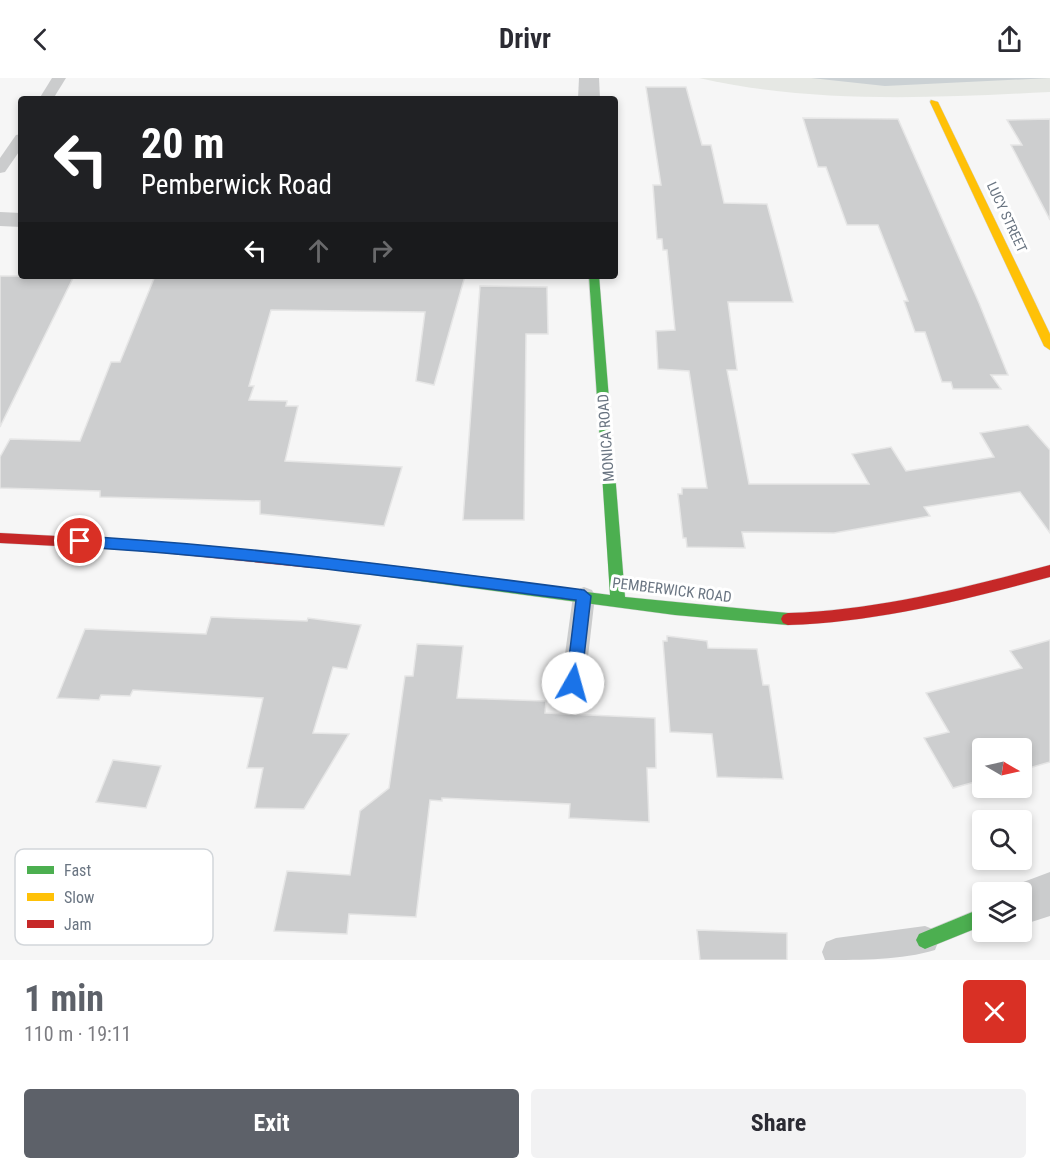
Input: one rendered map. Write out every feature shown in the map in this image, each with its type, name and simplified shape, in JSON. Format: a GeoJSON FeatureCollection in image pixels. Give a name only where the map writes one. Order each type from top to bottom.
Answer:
{"type":"FeatureCollection","features":[{"type":"Feature","properties":{"kind":"street"},"geometry":{"type":"LineString","coordinates":[[589,78],[589,96]]}},
{"type":"Feature","properties":{"kind":"street","name":"LUCY STREET"},"geometry":{"type":"LineString","coordinates":[[934,102],[1050,346]]}},
{"type":"Feature","properties":{"kind":"street"},"geometry":{"type":"LineString","coordinates":[[0,219],[18,220]]}},
{"type":"Feature","properties":{"kind":"street","name":"MONICA ROAD"},"geometry":{"type":"LineString","coordinates":[[594,279],[618,600]]}},
{"type":"Feature","properties":{"kind":"street","name":"PEMBERWICK ROAD"},"geometry":{"type":"LineString","coordinates":[[0,537],[166,546],[310,561],[752,615],[821,619],[882,613],[1050,571]]}},
{"type":"Feature","properties":{"kind":"street"},"geometry":{"type":"LineString","coordinates":[[1032,900],[1050,894]]}},
{"type":"Feature","properties":{"kind":"street"},"geometry":{"type":"LineString","coordinates":[[925,940],[972,921]]}},
{"type":"Feature","properties":{"kind":"lane"},"geometry":{"type":"LineString","coordinates":[[48,96],[59,78]]}},
{"type":"Feature","properties":{"kind":"lane"},"geometry":{"type":"LineString","coordinates":[[0,170],[18,143]]}},
{"type":"Feature","properties":{"kind":"lane"},"geometry":{"type":"LineString","coordinates":[[573,683],[584,596]]}},
{"type":"Feature","properties":{"kind":"lane"},"geometry":{"type":"LineString","coordinates":[[836,952],[925,940]]}},
{"type":"Feature","properties":{"kind":"shaded area"},"geometry":{"type":"Polygon","coordinates":[[[699,78],[1050,78],[1050,92],[874,97],[786,92],[699,78]]]}},
{"type":"Feature","properties":{"kind":"shaded area"},"geometry":{"type":"Polygon","coordinates":[[[811,78],[1050,78],[885,86],[811,78]]]}},
{"type":"Feature","properties":{"kind":"building"},"geometry":{"type":"Polygon","coordinates":[[[646,87],[686,87],[702,145],[711,145],[724,203],[767,204],[793,302],[728,302],[737,370],[727,370],[749,484],[869,484],[852,454],[891,447],[906,471],[994,457],[980,433],[1028,425],[1050,450],[1050,533],[1020,492],[924,507],[930,516],[834,533],[742,532],[745,548],[687,547],[686,538],[683,538],[678,494],[682,494],[682,488],[707,488],[689,371],[658,369],[656,331],[675,330],[667,250],[663,250],[662,239],[657,239],[653,185],[661,185],[646,87]]]}},
{"type":"Feature","properties":{"kind":"building"},"geometry":{"type":"Polygon","coordinates":[[[803,118],[898,119],[1008,375],[991,375],[1001,389],[953,389],[951,382],[942,382],[925,332],[915,332],[904,301],[908,301],[878,225],[847,225],[826,167],[818,167],[803,118]]]}},
{"type":"Feature","properties":{"kind":"building"},"geometry":{"type":"Polygon","coordinates":[[[1050,119],[1050,220],[1011,145],[1022,145],[1007,120],[1050,119]]]}},
{"type":"Feature","properties":{"kind":"building"},"geometry":{"type":"Polygon","coordinates":[[[0,276],[18,276],[18,279],[73,279],[0,427],[0,276]]]}},
{"type":"Feature","properties":{"kind":"building"},"geometry":{"type":"Polygon","coordinates":[[[154,279],[464,279],[434,385],[416,381],[425,312],[271,310],[249,386],[254,386],[249,400],[287,401],[286,406],[298,406],[285,461],[402,467],[384,526],[260,514],[260,501],[100,497],[100,491],[0,488],[0,457],[10,439],[80,441],[111,362],[120,362],[154,279]]]}},
{"type":"Feature","properties":{"kind":"building"},"geometry":{"type":"Polygon","coordinates":[[[480,286],[547,287],[548,334],[526,334],[524,520],[463,520],[480,286]]]}},
{"type":"Feature","properties":{"kind":"building"},"geometry":{"type":"Polygon","coordinates":[[[211,617],[307,621],[308,618],[361,625],[347,669],[333,667],[313,733],[349,734],[304,809],[255,808],[263,768],[247,768],[263,698],[133,690],[130,696],[101,695],[99,700],[57,698],[85,629],[206,634],[211,617]]]}},
{"type":"Feature","properties":{"kind":"building"},"geometry":{"type":"Polygon","coordinates":[[[667,636],[707,641],[708,648],[757,649],[763,685],[769,685],[783,779],[717,777],[712,734],[670,732],[663,641],[667,641],[667,636]]]}},
{"type":"Feature","properties":{"kind":"building"},"geometry":{"type":"Polygon","coordinates":[[[1050,640],[1050,762],[1032,767],[1032,738],[972,738],[972,783],[953,788],[924,738],[949,732],[926,693],[1022,668],[1010,651],[1050,640]]]}},
{"type":"Feature","properties":{"kind":"building"},"geometry":{"type":"Polygon","coordinates":[[[417,644],[463,646],[457,698],[546,701],[545,713],[655,718],[656,768],[647,768],[649,822],[569,818],[570,804],[442,798],[442,801],[430,800],[416,917],[349,914],[347,934],[274,931],[287,871],[350,875],[360,811],[389,788],[405,676],[413,676],[417,644]]]}},
{"type":"Feature","properties":{"kind":"building"},"geometry":{"type":"Polygon","coordinates":[[[113,760],[161,766],[146,808],[96,802],[113,760]]]}},
{"type":"Feature","properties":{"kind":"building"},"geometry":{"type":"Polygon","coordinates":[[[697,930],[787,933],[787,960],[700,960],[697,930]]]}},
{"type":"Feature","properties":{"kind":"traffic: fast"},"geometry":{"type":"LineString","coordinates":[[594,279],[618,600]]}},
{"type":"Feature","properties":{"kind":"traffic: fast"},"geometry":{"type":"LineString","coordinates":[[312,562],[675,609],[788,619]]}},
{"type":"Feature","properties":{"kind":"traffic: fast"},"geometry":{"type":"LineString","coordinates":[[925,940],[972,921]]}},
{"type":"Feature","properties":{"kind":"traffic: slow"},"geometry":{"type":"LineString","coordinates":[[934,102],[1050,346]]}},
{"type":"Feature","properties":{"kind":"traffic: jam"},"geometry":{"type":"LineString","coordinates":[[0,538],[133,545],[312,562]]}},
{"type":"Feature","properties":{"kind":"traffic: jam"},"geometry":{"type":"LineString","coordinates":[[788,619],[855,615],[921,604],[1050,571]]}},
{"type":"Feature","properties":{"kind":"route"},"geometry":{"type":"LineString","coordinates":[[80,541],[166,546],[310,561],[584,596],[573,683]]}}]}
